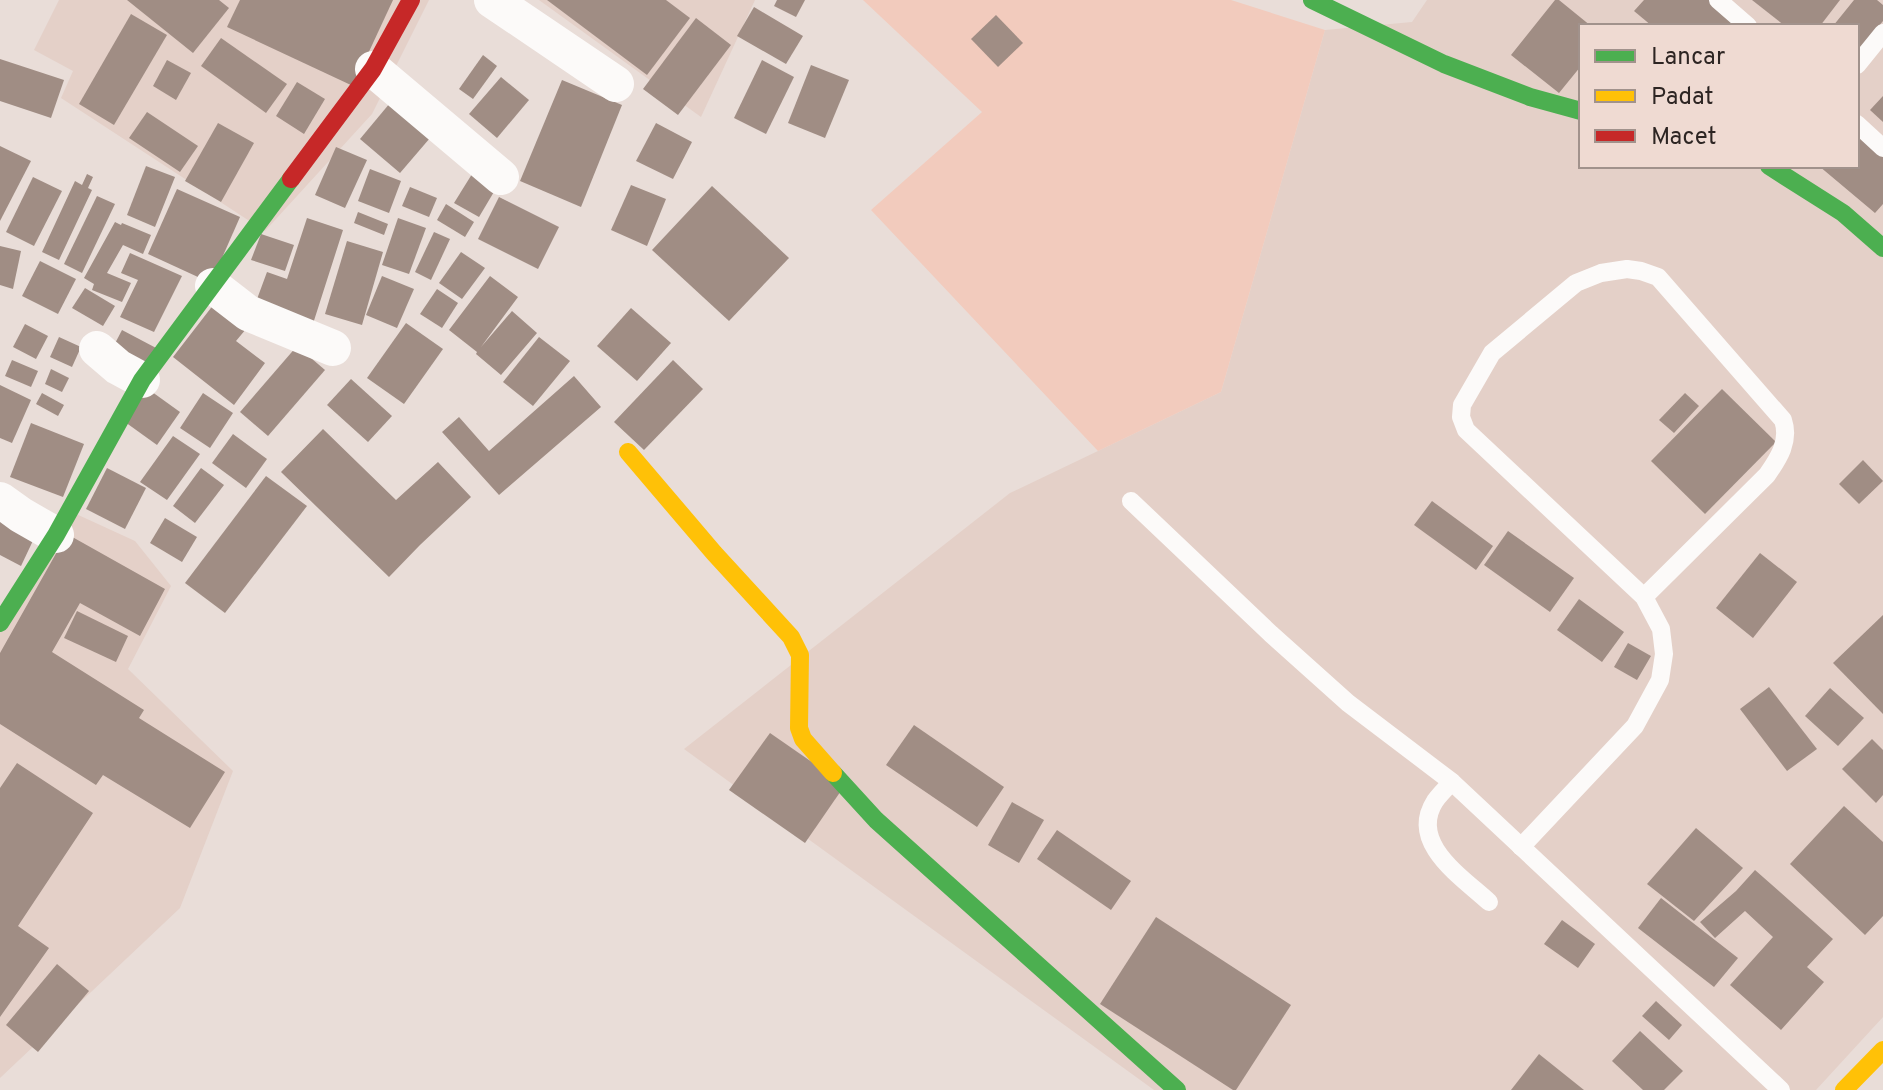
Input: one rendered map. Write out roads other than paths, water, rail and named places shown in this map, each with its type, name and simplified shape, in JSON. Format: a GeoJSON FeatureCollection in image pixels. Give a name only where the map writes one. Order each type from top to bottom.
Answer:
{"type":"FeatureCollection","features":[{"type":"Feature","properties":{"kind":"main road"},"geometry":{"type":"LineString","coordinates":[[0,623],[56,535],[142,380],[373,69],[411,0]]}},
{"type":"Feature","properties":{"kind":"main road"},"geometry":{"type":"LineString","coordinates":[[1312,0],[1444,64],[1530,97],[1579,110]]}},
{"type":"Feature","properties":{"kind":"main road"},"geometry":{"type":"LineString","coordinates":[[1772,168],[1843,213],[1883,248]]}},
{"type":"Feature","properties":{"kind":"main road"},"geometry":{"type":"LineString","coordinates":[[628,452],[791,637],[800,655],[798,714],[803,739],[876,820],[1177,1090]]}},
{"type":"Feature","properties":{"kind":"main road"},"geometry":{"type":"LineString","coordinates":[[1844,1090],[1883,1050]]}},
{"type":"Feature","properties":{"kind":"street"},"geometry":{"type":"LineString","coordinates":[[492,0],[616,84]]}},
{"type":"Feature","properties":{"kind":"street"},"geometry":{"type":"LineString","coordinates":[[373,69],[501,177]]}},
{"type":"Feature","properties":{"kind":"street"},"geometry":{"type":"LineString","coordinates":[[213,286],[248,313],[333,348]]}},
{"type":"Feature","properties":{"kind":"street"},"geometry":{"type":"LineString","coordinates":[[97,349],[118,367],[142,380]]}},
{"type":"Feature","properties":{"kind":"street"},"geometry":{"type":"LineString","coordinates":[[0,500],[56,535]]}},
{"type":"Feature","properties":{"kind":"lane"},"geometry":{"type":"LineString","coordinates":[[1718,0],[1746,24]]}},
{"type":"Feature","properties":{"kind":"lane"},"geometry":{"type":"LineString","coordinates":[[1859,63],[1883,33]]}},
{"type":"Feature","properties":{"kind":"lane"},"geometry":{"type":"LineString","coordinates":[[1859,126],[1883,148]]}},
{"type":"Feature","properties":{"kind":"lane"},"geometry":{"type":"LineString","coordinates":[[1521,847],[1635,726],[1660,680],[1664,654],[1661,629],[1644,597],[1466,430],[1461,417],[1462,405],[1492,353],[1576,283],[1601,273],[1627,269],[1658,277],[1786,427],[1783,449],[1767,475],[1644,597]]}},
{"type":"Feature","properties":{"kind":"lane"},"geometry":{"type":"LineString","coordinates":[[1131,501],[1348,703],[1452,782],[1781,1090]]}},
{"type":"Feature","properties":{"kind":"lane"},"geometry":{"type":"LineString","coordinates":[[1452,782],[1434,803],[1428,820],[1430,840],[1438,854],[1489,902]]}}]}
